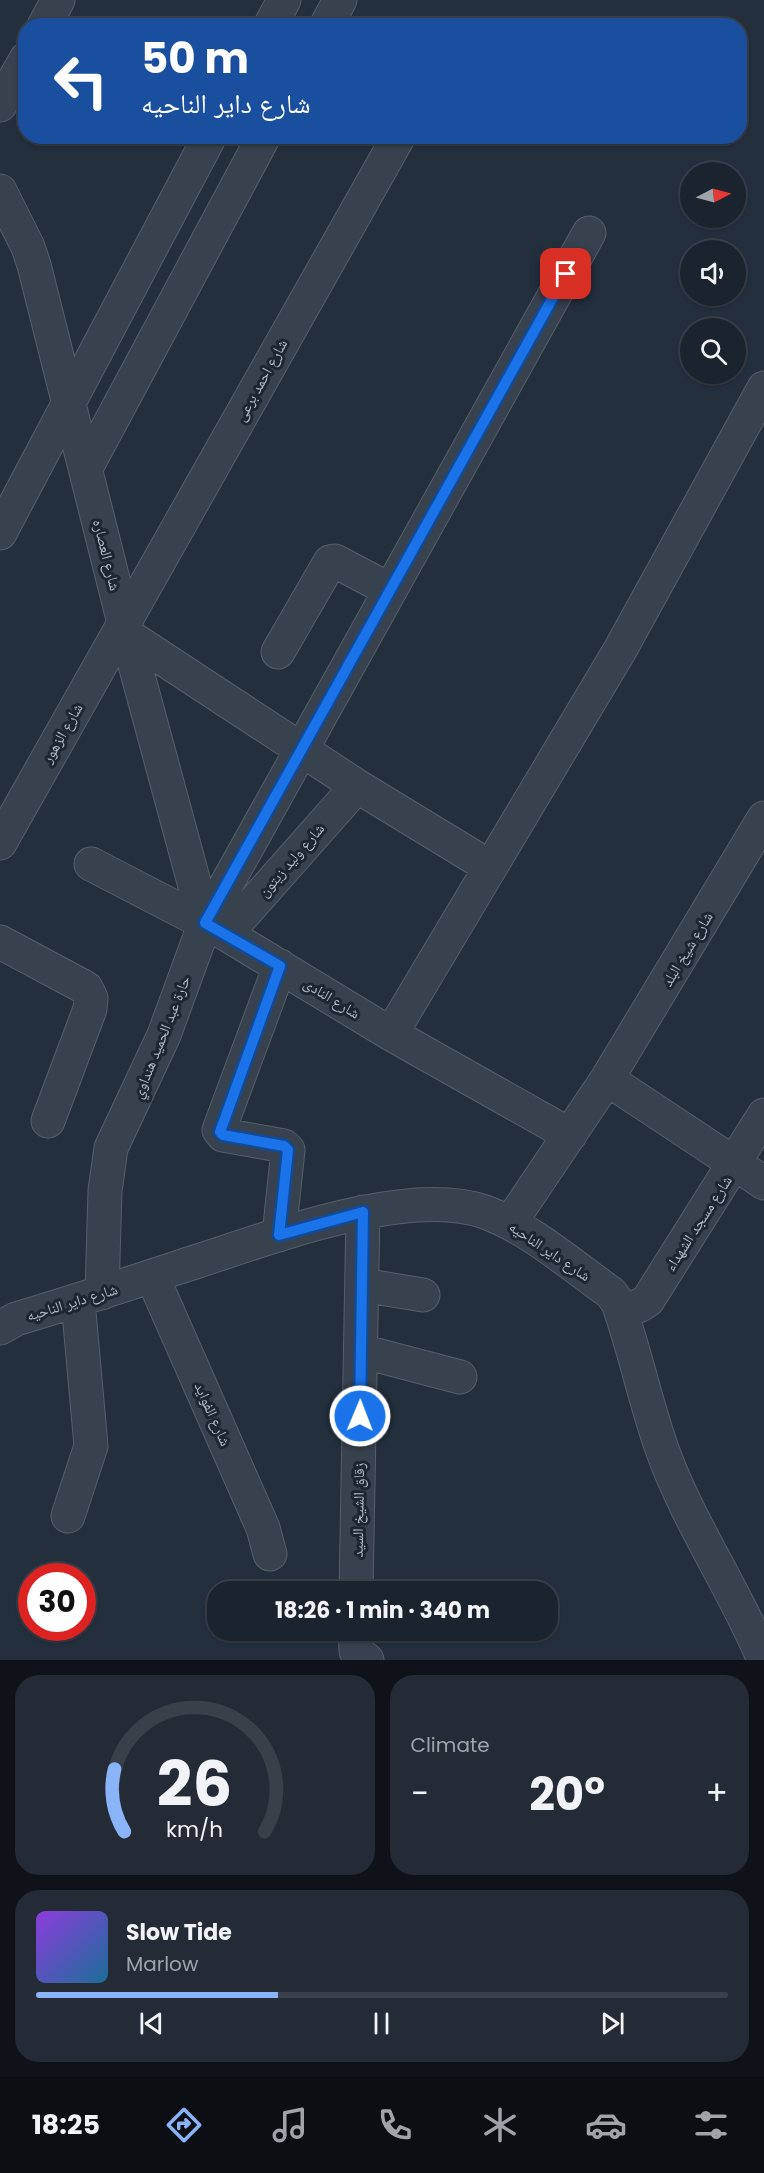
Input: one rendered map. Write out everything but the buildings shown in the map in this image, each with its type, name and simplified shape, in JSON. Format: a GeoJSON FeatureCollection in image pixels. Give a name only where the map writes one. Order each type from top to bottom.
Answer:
{"type":"FeatureCollection","features":[{"type":"Feature","properties":{"kind":"street"},"geometry":{"type":"LineString","coordinates":[[48,18],[58,0]]}},
{"type":"Feature","properties":{"kind":"street"},"geometry":{"type":"LineString","coordinates":[[274,18],[284,0]]}},
{"type":"Feature","properties":{"kind":"street"},"geometry":{"type":"LineString","coordinates":[[330,18],[340,0]]}},
{"type":"Feature","properties":{"kind":"street"},"geometry":{"type":"LineString","coordinates":[[0,105],[18,73]]}},
{"type":"Feature","properties":{"kind":"street"},"geometry":{"type":"LineString","coordinates":[[0,533],[68,400],[206,144]]}},
{"type":"Feature","properties":{"kind":"street"},"geometry":{"type":"LineString","coordinates":[[86,468],[260,144]]}},
{"type":"Feature","properties":{"kind":"street","name":"شارع احمد برعى"},"geometry":{"type":"LineString","coordinates":[[125,630],[395,144]]}},
{"type":"Feature","properties":{"kind":"street","name":"شارع العصاره"},"geometry":{"type":"LineString","coordinates":[[0,191],[28,247],[34,265],[125,630],[216,928]]}},
{"type":"Feature","properties":{"kind":"street"},"geometry":{"type":"LineString","coordinates":[[216,928],[301,749],[589,233]]}},
{"type":"Feature","properties":{"kind":"street"},"geometry":{"type":"LineString","coordinates":[[391,1034],[620,650],[752,441],[764,388]]}},
{"type":"Feature","properties":{"kind":"street"},"geometry":{"type":"LineString","coordinates":[[278,652],[328,563],[335,561],[390,590]]}},
{"type":"Feature","properties":{"kind":"street"},"geometry":{"type":"LineString","coordinates":[[125,630],[357,786],[490,867]]}},
{"type":"Feature","properties":{"kind":"street","name":"شارع الزهور"},"geometry":{"type":"LineString","coordinates":[[0,843],[125,630]]}},
{"type":"Feature","properties":{"kind":"street","name":"شارع وليد زيتون"},"geometry":{"type":"LineString","coordinates":[[216,928],[357,786]]}},
{"type":"Feature","properties":{"kind":"street","name":"شارع شيخ البلد"},"geometry":{"type":"LineString","coordinates":[[510,1223],[607,1079],[764,818]]}},
{"type":"Feature","properties":{"kind":"street","name":"شارع النادى"},"geometry":{"type":"LineString","coordinates":[[92,864],[216,928],[391,1034],[570,1135]]}},
{"type":"Feature","properties":{"kind":"street","name":"حارة عبد الحميد هنداوي"},"geometry":{"type":"LineString","coordinates":[[68,1516],[91,1446],[90,1297],[111,1148],[216,928]]}},
{"type":"Feature","properties":{"kind":"street"},"geometry":{"type":"LineString","coordinates":[[0,942],[86,988],[89,993],[90,1010],[48,1121]]}},
{"type":"Feature","properties":{"kind":"street"},"geometry":{"type":"LineString","coordinates":[[279,1235],[288,1150],[284,1146],[223,1135],[219,1130],[280,966]]}},
{"type":"Feature","properties":{"kind":"street"},"geometry":{"type":"LineString","coordinates":[[607,1079],[764,1183]]}},
{"type":"Feature","properties":{"kind":"street","name":"شارع مسجد الشهداء"},"geometry":{"type":"LineString","coordinates":[[618,1303],[630,1309],[648,1300],[764,1115]]}},
{"type":"Feature","properties":{"kind":"street","name":"شارع داير الناحيه"},"geometry":{"type":"LineString","coordinates":[[0,1328],[16,1319],[279,1235],[363,1212],[394,1207],[452,1206],[483,1211],[510,1223],[611,1293],[618,1303]]}},
{"type":"Feature","properties":{"kind":"street","name":"زقاق الشيخ السيد"},"geometry":{"type":"LineString","coordinates":[[356,1581],[363,1212]]}},
{"type":"Feature","properties":{"kind":"street","name":"شارع الفوايد"},"geometry":{"type":"LineString","coordinates":[[152,1276],[263,1528],[270,1554]]}},
{"type":"Feature","properties":{"kind":"street"},"geometry":{"type":"LineString","coordinates":[[362,1285],[423,1295]]}},
{"type":"Feature","properties":{"kind":"street"},"geometry":{"type":"LineString","coordinates":[[618,1303],[662,1450],[696,1522],[744,1612],[764,1660]]}},
{"type":"Feature","properties":{"kind":"street"},"geometry":{"type":"LineString","coordinates":[[361,1351],[460,1377]]}},
{"type":"Feature","properties":{"kind":"street"},"geometry":{"type":"LineString","coordinates":[[356,1641],[356,1651],[367,1660]]}},
{"type":"Feature","properties":{"kind":"route"},"geometry":{"type":"LineString","coordinates":[[360,1416],[363,1212],[279,1235],[288,1150],[284,1146],[223,1135],[220,1132],[280,966],[205,923],[566,274]]}}]}
